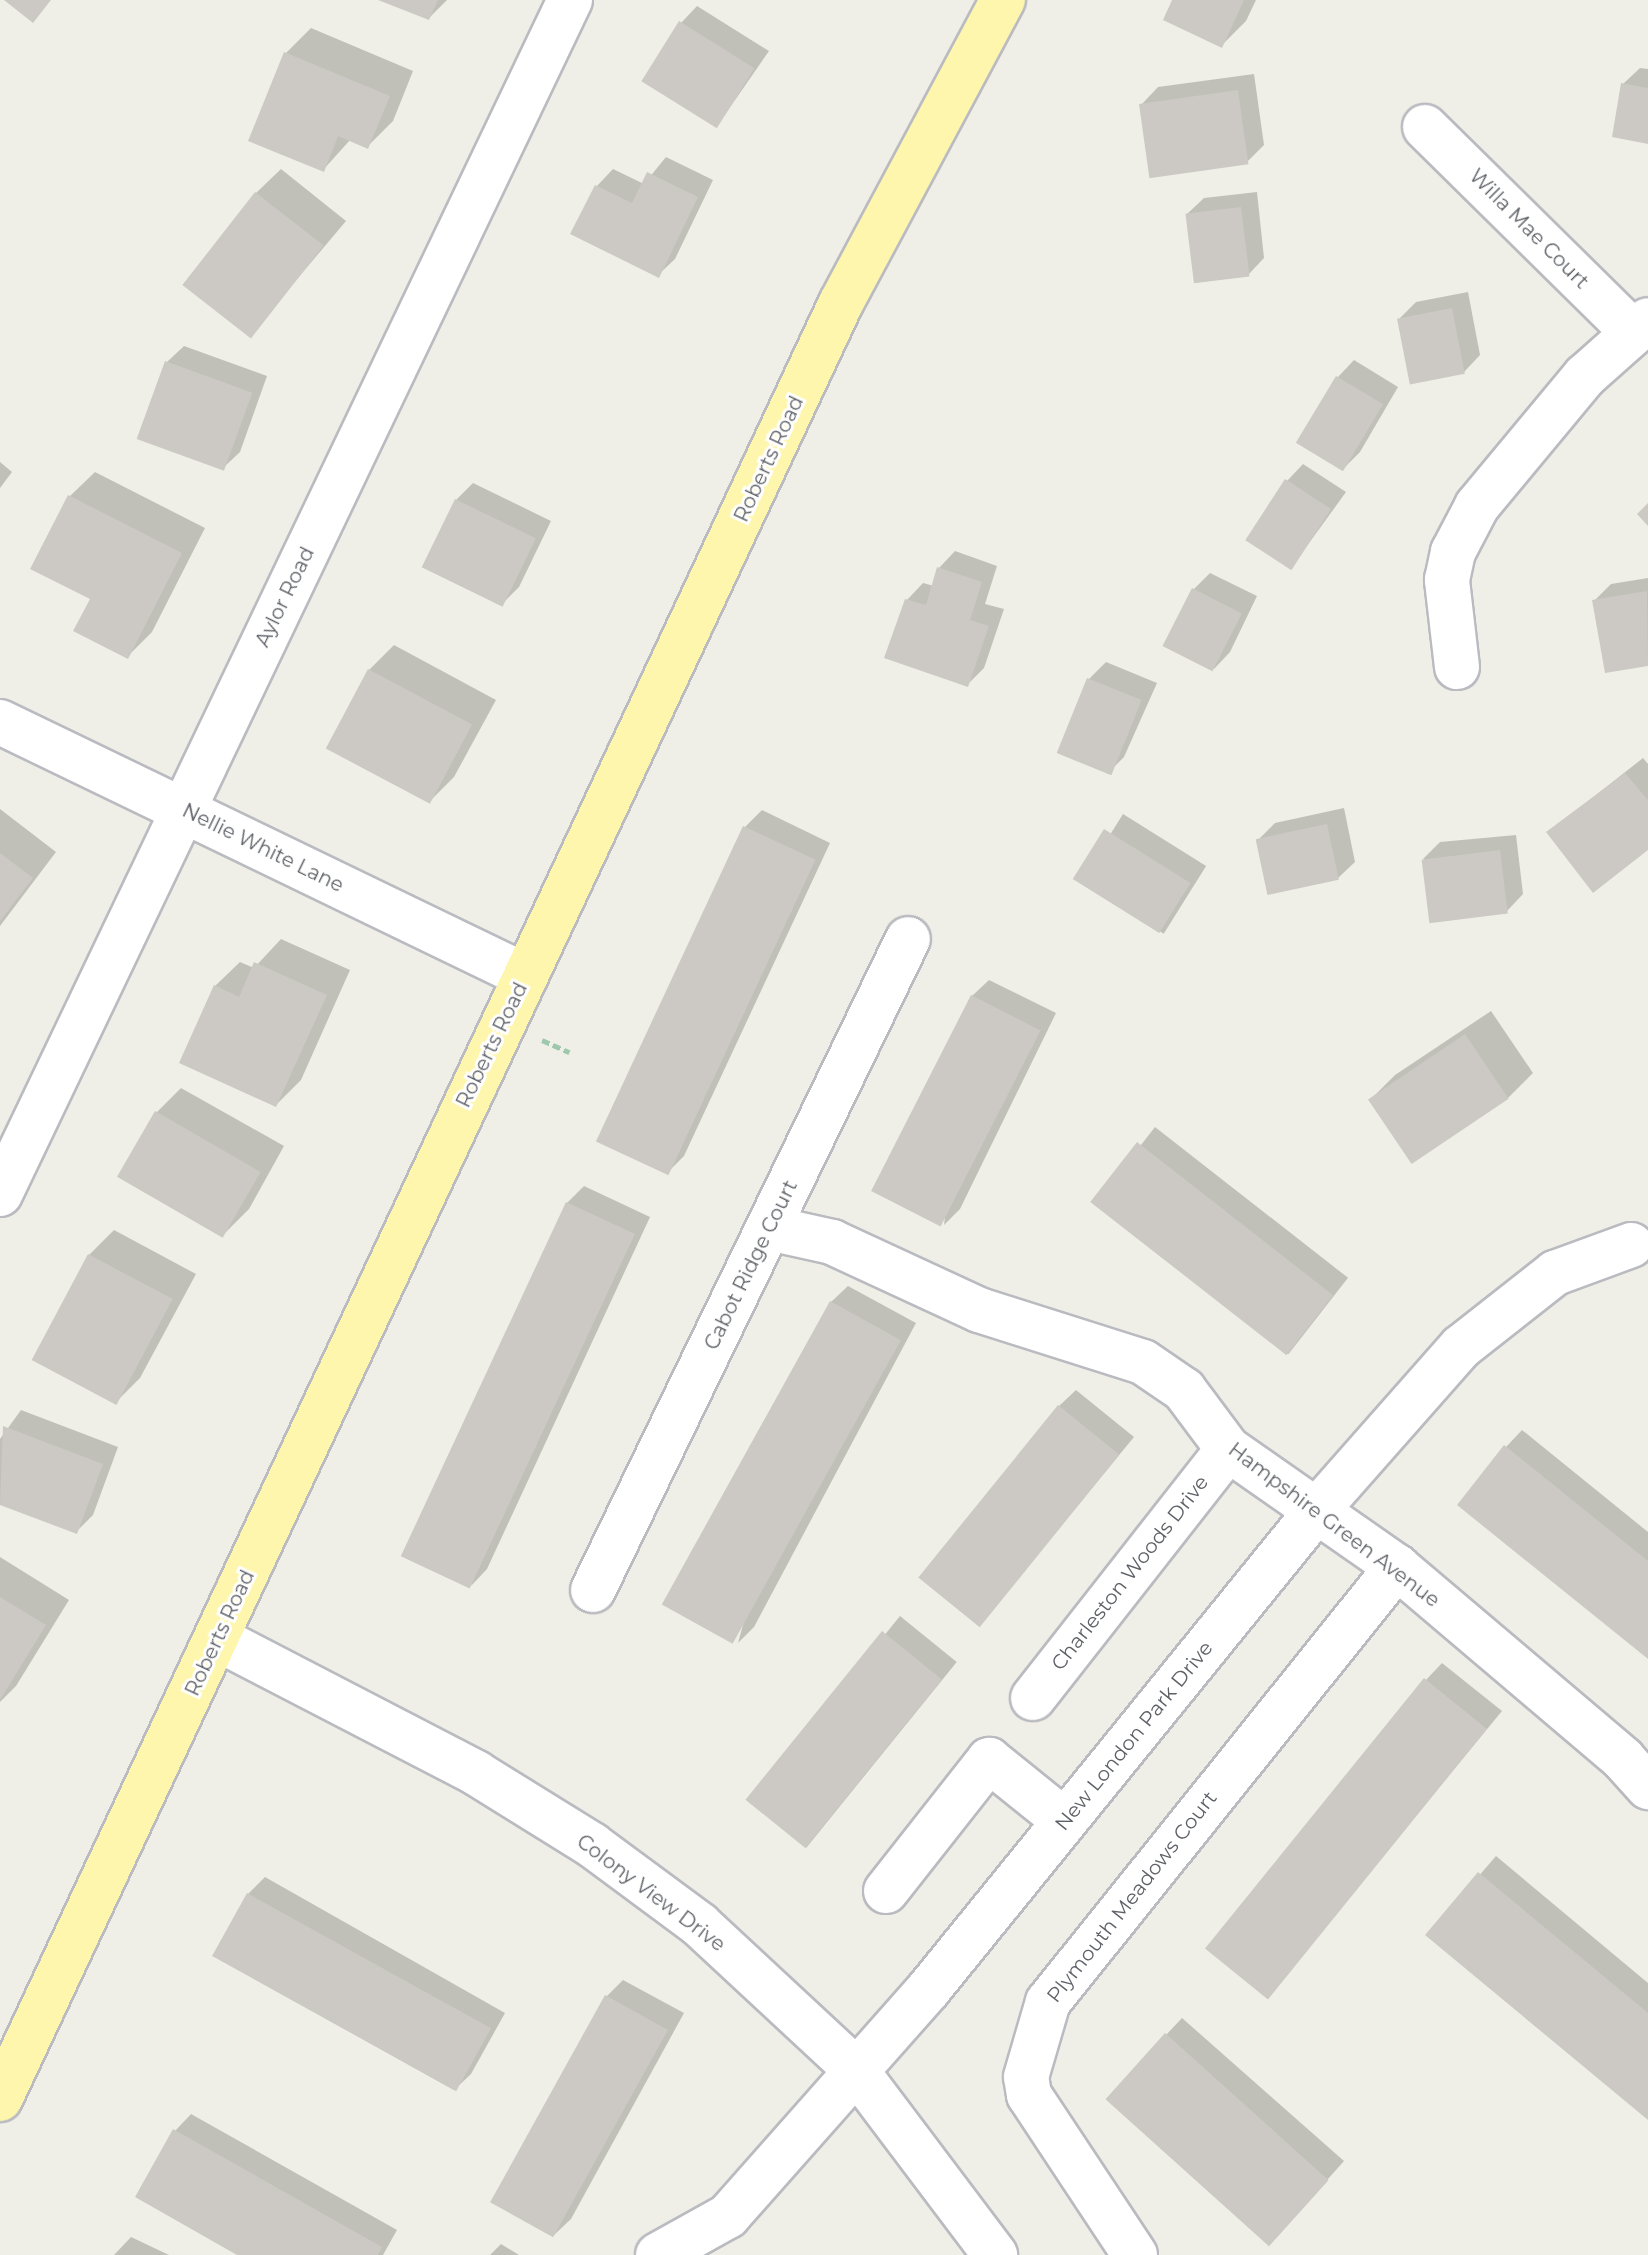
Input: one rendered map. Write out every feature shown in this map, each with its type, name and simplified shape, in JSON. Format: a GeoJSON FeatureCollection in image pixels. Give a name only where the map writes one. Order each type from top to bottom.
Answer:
{"type":"FeatureCollection","features":[{"type":"Feature","properties":{"kind":"main road","name":"Roberts Road"},"geometry":{"type":"LineString","coordinates":[[0,2099],[841,303],[1003,0]]}},
{"type":"Feature","properties":{"kind":"street","name":"Aylor Road"},"geometry":{"type":"LineString","coordinates":[[0,1194],[570,0]]}},
{"type":"Feature","properties":{"kind":"street","name":"Willa Mae Court"},"geometry":{"type":"LineString","coordinates":[[1425,127],[1640,326]]}},
{"type":"Feature","properties":{"kind":"street"},"geometry":{"type":"LineString","coordinates":[[1457,667],[1447,580],[1453,552],[1477,506],[1542,422],[1640,326]]}},
{"type":"Feature","properties":{"kind":"street","name":"Nellie White Lane"},"geometry":{"type":"LineString","coordinates":[[0,722],[526,976]]}},
{"type":"Feature","properties":{"kind":"street","name":"Cabot Ridge Court"},"geometry":{"type":"LineString","coordinates":[[593,1590],[908,939]]}},
{"type":"Feature","properties":{"kind":"street","name":"Hampshire Green Avenue"},"geometry":{"type":"LineString","coordinates":[[769,1228],[832,1242],[979,1310],[1143,1362],[1184,1390],[1228,1449],[1397,1567],[1623,1759],[1648,1787]]}},
{"type":"Feature","properties":{"kind":"street","name":"New London Park Drive"},"geometry":{"type":"LineString","coordinates":[[658,2255],[728,2216],[928,1990],[1318,1509],[1461,1347],[1555,1273],[1631,1245]]}},
{"type":"Feature","properties":{"kind":"street","name":"Charleston Woods Drive"},"geometry":{"type":"LineString","coordinates":[[1033,1698],[1228,1449]]}},
{"type":"Feature","properties":{"kind":"street","name":"Plymouth Meadows Court"},"geometry":{"type":"LineString","coordinates":[[1135,2255],[1029,2095],[1026,2077],[1048,2002],[1397,1567]]}},
{"type":"Feature","properties":{"kind":"street","name":"Colony View Drive"},"geometry":{"type":"LineString","coordinates":[[218,1639],[476,1773],[592,1845],[700,1925],[855,2069],[995,2255]]}},
{"type":"Feature","properties":{"kind":"street"},"geometry":{"type":"LineString","coordinates":[[886,1891],[989,1760],[1065,1821]]}},
{"type":"Feature","properties":{"kind":"building"},"geometry":{"type":"Polygon","coordinates":[[[4,0],[51,0],[33,23],[4,0]]]}},
{"type":"Feature","properties":{"kind":"building"},"geometry":{"type":"Polygon","coordinates":[[[378,0],[438,0],[429,20],[378,0]]]}},
{"type":"Feature","properties":{"kind":"building"},"geometry":{"type":"Polygon","coordinates":[[[1172,0],[1244,0],[1222,48],[1163,20],[1172,0]]]}},
{"type":"Feature","properties":{"kind":"building"},"geometry":{"type":"Polygon","coordinates":[[[679,21],[754,68],[717,128],[641,81],[679,21]]]}},
{"type":"Feature","properties":{"kind":"building"},"geometry":{"type":"Polygon","coordinates":[[[284,52],[390,96],[368,149],[338,136],[324,172],[248,141],[284,52]]]}},
{"type":"Feature","properties":{"kind":"building"},"geometry":{"type":"Polygon","coordinates":[[[1621,83],[1648,88],[1648,144],[1612,137],[1621,83]]]}},
{"type":"Feature","properties":{"kind":"building"},"geometry":{"type":"Polygon","coordinates":[[[1238,90],[1248,164],[1149,178],[1139,104],[1238,90]]]}},
{"type":"Feature","properties":{"kind":"building"},"geometry":{"type":"Polygon","coordinates":[[[647,172],[698,197],[659,278],[570,234],[595,185],[632,203],[647,172]]]}},
{"type":"Feature","properties":{"kind":"building"},"geometry":{"type":"Polygon","coordinates":[[[255,192],[324,246],[251,339],[182,285],[255,192]]]}},
{"type":"Feature","properties":{"kind":"building"},"geometry":{"type":"Polygon","coordinates":[[[1241,207],[1250,276],[1194,283],[1185,214],[1241,207]]]}},
{"type":"Feature","properties":{"kind":"building"},"geometry":{"type":"Polygon","coordinates":[[[1452,308],[1465,374],[1410,384],[1397,319],[1452,308]]]}},
{"type":"Feature","properties":{"kind":"building"},"geometry":{"type":"Polygon","coordinates":[[[165,361],[252,393],[224,471],[137,439],[165,361]]]}},
{"type":"Feature","properties":{"kind":"building"},"geometry":{"type":"Polygon","coordinates":[[[1336,376],[1383,404],[1343,471],[1296,443],[1336,376]]]}},
{"type":"Feature","properties":{"kind":"building"},"geometry":{"type":"Polygon","coordinates":[[[1285,479],[1331,509],[1291,570],[1245,540],[1285,479]]]}},
{"type":"Feature","properties":{"kind":"building"},"geometry":{"type":"Polygon","coordinates":[[[68,495],[182,553],[128,659],[73,631],[90,599],[30,569],[68,495]]]}},
{"type":"Feature","properties":{"kind":"building"},"geometry":{"type":"Polygon","coordinates":[[[455,499],[536,538],[503,607],[422,567],[455,499]]]}},
{"type":"Feature","properties":{"kind":"building"},"geometry":{"type":"Polygon","coordinates":[[[1648,503],[1648,526],[1637,514],[1648,503]]]}},
{"type":"Feature","properties":{"kind":"building"},"geometry":{"type":"Polygon","coordinates":[[[937,567],[982,582],[970,620],[989,626],[968,687],[884,658],[905,599],[926,605],[937,567]]]}},
{"type":"Feature","properties":{"kind":"building"},"geometry":{"type":"Polygon","coordinates":[[[1192,588],[1242,613],[1212,671],[1162,646],[1192,588]]]}},
{"type":"Feature","properties":{"kind":"building"},"geometry":{"type":"Polygon","coordinates":[[[1647,591],[1648,666],[1605,673],[1592,600],[1647,591]]]}},
{"type":"Feature","properties":{"kind":"building"},"geometry":{"type":"Polygon","coordinates":[[[368,669],[472,724],[430,804],[326,748],[368,669]]]}},
{"type":"Feature","properties":{"kind":"building"},"geometry":{"type":"Polygon","coordinates":[[[1087,678],[1142,700],[1111,775],[1057,753],[1087,678]]]}},
{"type":"Feature","properties":{"kind":"building"},"geometry":{"type":"Polygon","coordinates":[[[1625,773],[1648,800],[1648,850],[1593,893],[1546,832],[1625,773]]]}},
{"type":"Feature","properties":{"kind":"building"},"geometry":{"type":"Polygon","coordinates":[[[1327,824],[1339,880],[1267,895],[1256,839],[1327,824]]]}},
{"type":"Feature","properties":{"kind":"building"},"geometry":{"type":"Polygon","coordinates":[[[743,826],[816,860],[668,1175],[596,1141],[743,826]]]}},
{"type":"Feature","properties":{"kind":"building"},"geometry":{"type":"Polygon","coordinates":[[[1104,829],[1191,883],[1159,933],[1073,879],[1104,829]]]}},
{"type":"Feature","properties":{"kind":"building"},"geometry":{"type":"Polygon","coordinates":[[[1500,850],[1508,914],[1429,923],[1422,860],[1500,850]]]}},
{"type":"Feature","properties":{"kind":"building"},"geometry":{"type":"Polygon","coordinates":[[[0,853],[33,878],[0,921],[0,853]]]}},
{"type":"Feature","properties":{"kind":"building"},"geometry":{"type":"Polygon","coordinates":[[[254,962],[327,995],[276,1107],[179,1063],[214,985],[239,997],[254,962]]]}},
{"type":"Feature","properties":{"kind":"building"},"geometry":{"type":"Polygon","coordinates":[[[971,995],[1040,1030],[941,1226],[871,1191],[971,995]]]}},
{"type":"Feature","properties":{"kind":"building"},"geometry":{"type":"Polygon","coordinates":[[[1465,1034],[1509,1099],[1412,1164],[1368,1099],[1465,1034]]]}},
{"type":"Feature","properties":{"kind":"building"},"geometry":{"type":"Polygon","coordinates":[[[155,1111],[261,1172],[223,1238],[117,1177],[155,1111]]]}},
{"type":"Feature","properties":{"kind":"building"},"geometry":{"type":"Polygon","coordinates":[[[1137,1142],[1333,1295],[1286,1355],[1090,1202],[1137,1142]]]}},
{"type":"Feature","properties":{"kind":"building"},"geometry":{"type":"Polygon","coordinates":[[[566,1202],[635,1234],[470,1588],[401,1556],[566,1202]]]}},
{"type":"Feature","properties":{"kind":"building"},"geometry":{"type":"Polygon","coordinates":[[[88,1254],[173,1299],[116,1405],[32,1360],[88,1254]]]}},
{"type":"Feature","properties":{"kind":"building"},"geometry":{"type":"Polygon","coordinates":[[[830,1301],[901,1340],[733,1644],[662,1604],[830,1301]]]}},
{"type":"Feature","properties":{"kind":"building"},"geometry":{"type":"Polygon","coordinates":[[[1058,1405],[1119,1455],[980,1627],[918,1578],[1058,1405]]]}},
{"type":"Feature","properties":{"kind":"building"},"geometry":{"type":"Polygon","coordinates":[[[3,1426],[103,1464],[77,1534],[0,1505],[3,1426]]]}},
{"type":"Feature","properties":{"kind":"building"},"geometry":{"type":"Polygon","coordinates":[[[1504,1445],[1648,1561],[1648,1659],[1457,1505],[1504,1445]]]}},
{"type":"Feature","properties":{"kind":"building"},"geometry":{"type":"Polygon","coordinates":[[[0,1597],[46,1625],[0,1700],[0,1597]]]}},
{"type":"Feature","properties":{"kind":"building"},"geometry":{"type":"Polygon","coordinates":[[[882,1631],[942,1679],[805,1848],[745,1800],[882,1631]]]}},
{"type":"Feature","properties":{"kind":"building"},"geometry":{"type":"Polygon","coordinates":[[[1424,1678],[1487,1729],[1268,1999],[1205,1948],[1424,1678]]]}},
{"type":"Feature","properties":{"kind":"building"},"geometry":{"type":"Polygon","coordinates":[[[1478,1872],[1648,2013],[1648,2120],[1425,1935],[1478,1872]]]}},
{"type":"Feature","properties":{"kind":"building"},"geometry":{"type":"Polygon","coordinates":[[[247,1893],[491,2028],[456,2091],[212,1956],[247,1893]]]}},
{"type":"Feature","properties":{"kind":"building"},"geometry":{"type":"Polygon","coordinates":[[[605,1995],[668,2030],[553,2237],[490,2202],[605,1995]]]}},
{"type":"Feature","properties":{"kind":"building"},"geometry":{"type":"Polygon","coordinates":[[[1165,2033],[1328,2180],[1269,2246],[1105,2099],[1165,2033]]]}},
{"type":"Feature","properties":{"kind":"building"},"geometry":{"type":"Polygon","coordinates":[[[173,2129],[382,2247],[378,2255],[237,2255],[135,2197],[173,2129]]]}}]}
